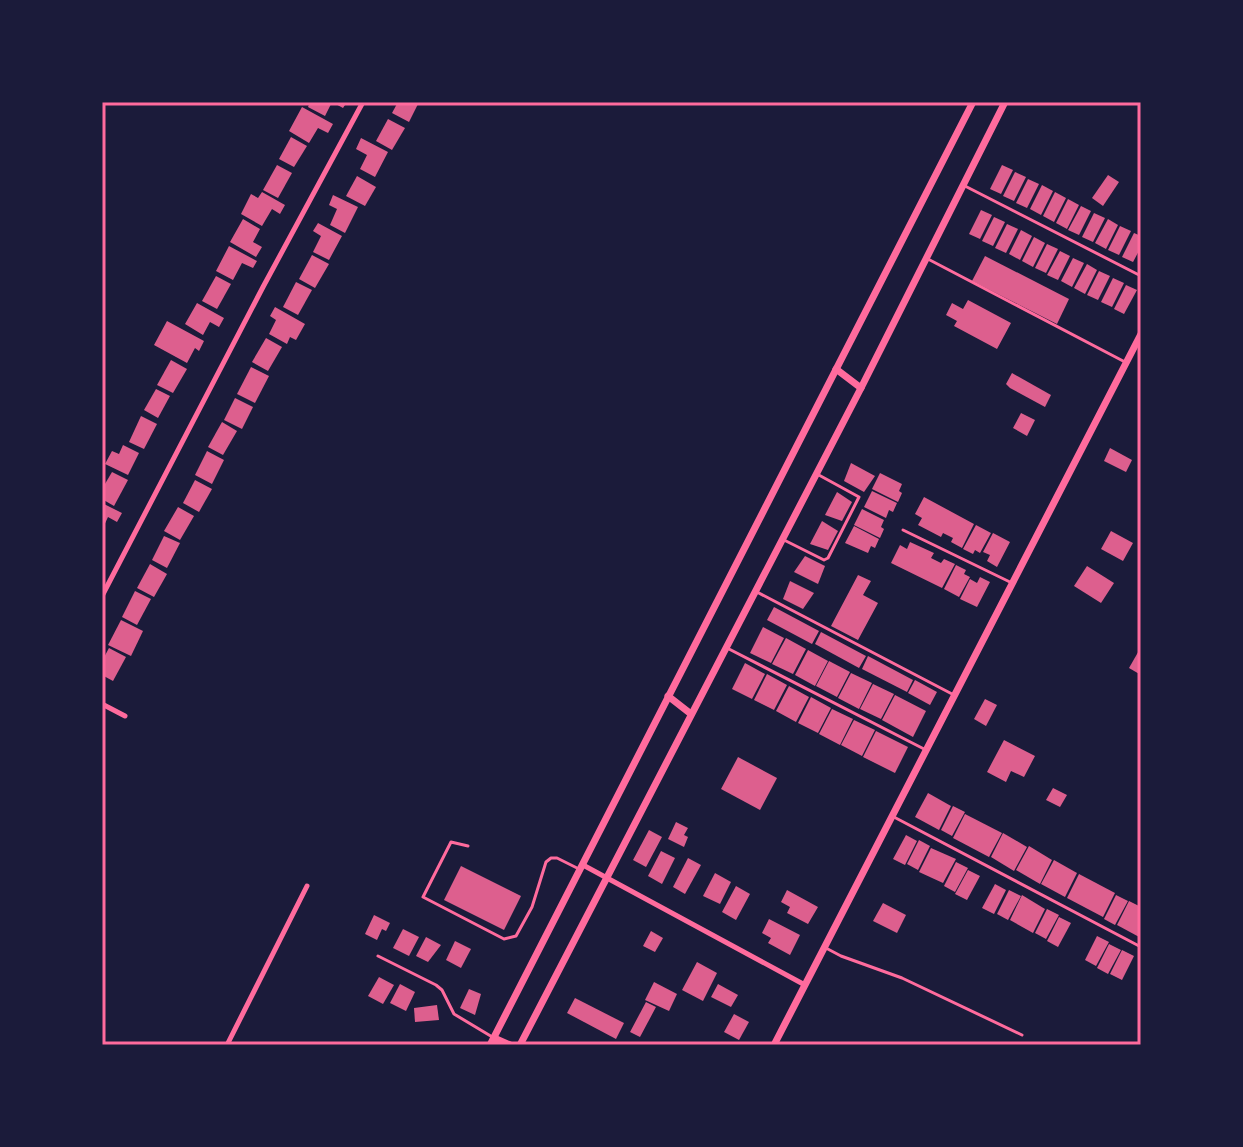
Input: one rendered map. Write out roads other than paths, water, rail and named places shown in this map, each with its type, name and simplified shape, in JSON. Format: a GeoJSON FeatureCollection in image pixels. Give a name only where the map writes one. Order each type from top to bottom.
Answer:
{"type":"FeatureCollection","features":[{"type":"Feature","properties":{"kind":"main road"},"geometry":{"type":"LineString","coordinates":[[510,1045],[492,1042],[973,102]]}},
{"type":"Feature","properties":{"kind":"main road"},"geometry":{"type":"LineString","coordinates":[[520,1045],[861,388],[1005,102]]}},
{"type":"Feature","properties":{"kind":"main road"},"geometry":{"type":"LineString","coordinates":[[774,1045],[1141,334]]}},
{"type":"Feature","properties":{"kind":"main road"},"geometry":{"type":"LineString","coordinates":[[836,369],[861,388]]}},
{"type":"Feature","properties":{"kind":"main road"},"geometry":{"type":"LineString","coordinates":[[668,696],[691,714]]}},
{"type":"Feature","properties":{"kind":"street"},"geometry":{"type":"LineString","coordinates":[[102,596],[363,102]]}},
{"type":"Feature","properties":{"kind":"street"},"geometry":{"type":"LineString","coordinates":[[102,704],[125,716]]}},
{"type":"Feature","properties":{"kind":"street"},"geometry":{"type":"LineString","coordinates":[[582,867],[805,985]]}},
{"type":"Feature","properties":{"kind":"street"},"geometry":{"type":"LineString","coordinates":[[227,1045],[307,886]]}},
{"type":"Feature","properties":{"kind":"lane"},"geometry":{"type":"LineString","coordinates":[[963,185],[1141,276]]}},
{"type":"Feature","properties":{"kind":"lane"},"geometry":{"type":"LineString","coordinates":[[926,258],[1126,363]]}},
{"type":"Feature","properties":{"kind":"lane"},"geometry":{"type":"LineString","coordinates":[[782,539],[824,560],[828,558],[859,497],[816,473]]}},
{"type":"Feature","properties":{"kind":"lane"},"geometry":{"type":"LineString","coordinates":[[903,530],[1012,583]]}},
{"type":"Feature","properties":{"kind":"lane"},"geometry":{"type":"LineString","coordinates":[[755,591],[955,695]]}},
{"type":"Feature","properties":{"kind":"lane"},"geometry":{"type":"LineString","coordinates":[[726,647],[926,750]]}},
{"type":"Feature","properties":{"kind":"lane"},"geometry":{"type":"LineString","coordinates":[[892,816],[1141,947]]}},
{"type":"Feature","properties":{"kind":"lane"},"geometry":{"type":"LineString","coordinates":[[468,846],[451,842],[423,897],[504,939],[516,936],[532,907],[546,862],[557,858],[582,867]]}},
{"type":"Feature","properties":{"kind":"lane"},"geometry":{"type":"LineString","coordinates":[[824,947],[902,978],[1022,1035]]}},
{"type":"Feature","properties":{"kind":"lane"},"geometry":{"type":"LineString","coordinates":[[378,956],[436,985],[442,990],[454,1014],[492,1042]]}}]}
